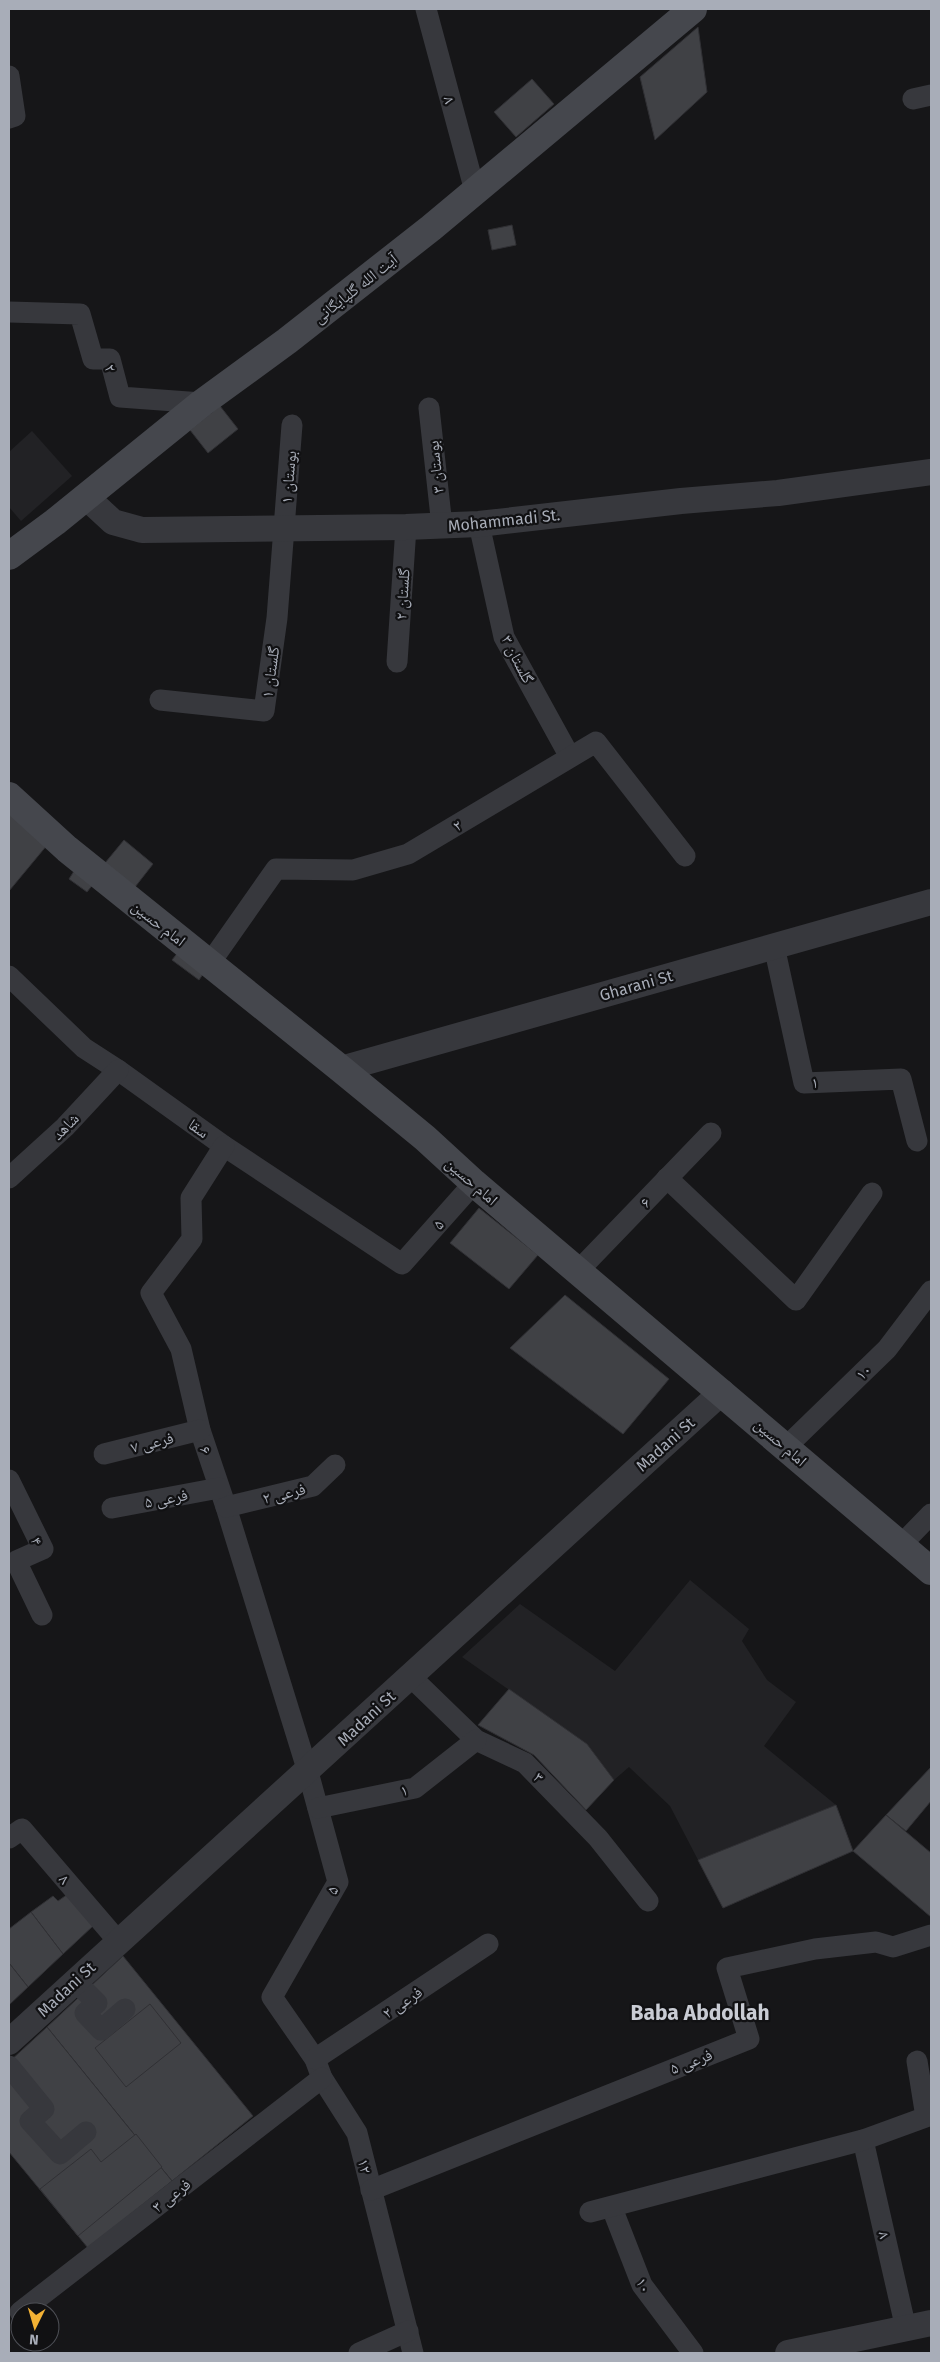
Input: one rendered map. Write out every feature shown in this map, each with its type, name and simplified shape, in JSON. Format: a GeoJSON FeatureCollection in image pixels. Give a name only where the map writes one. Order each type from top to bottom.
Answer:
{"type":"FeatureCollection","features":[{"type":"Feature","properties":{"kind":"main road","name":"آیت الله گلپایگانی"},"geometry":{"type":"LineString","coordinates":[[9,556],[86,497],[202,403],[288,341],[475,191],[633,71],[693,9]]}},
{"type":"Feature","properties":{"kind":"main road","name":"امام حسین"},"geometry":{"type":"LineString","coordinates":[[9,796],[31,823],[67,849],[341,1069],[931,1571]]}},
{"type":"Feature","properties":{"kind":"street","name":"۸"},"geometry":{"type":"LineString","coordinates":[[426,9],[475,191]]}},
{"type":"Feature","properties":{"kind":"street"},"geometry":{"type":"LineString","coordinates":[[9,76],[15,116],[9,118]]}},
{"type":"Feature","properties":{"kind":"street","name":"۲"},"geometry":{"type":"LineString","coordinates":[[9,312],[80,314],[93,359],[110,359],[120,397],[202,403]]}},
{"type":"Feature","properties":{"kind":"street","name":"بوستان ۳"},"geometry":{"type":"LineString","coordinates":[[429,408],[442,526]]}},
{"type":"Feature","properties":{"kind":"street","name":"بوستان ۱"},"geometry":{"type":"LineString","coordinates":[[284,529],[292,425]]}},
{"type":"Feature","properties":{"kind":"street","name":"Mohammadi St."},"geometry":{"type":"LineString","coordinates":[[86,497],[113,522],[142,530],[442,526],[478,524],[690,500],[778,493],[931,472]]}},
{"type":"Feature","properties":{"kind":"street","name":"گلستان ۳"},"geometry":{"type":"LineString","coordinates":[[478,524],[504,637],[570,757]]}},
{"type":"Feature","properties":{"kind":"street","name":"گلستان ۲"},"geometry":{"type":"LineString","coordinates":[[398,662],[406,527]]}},
{"type":"Feature","properties":{"kind":"street","name":"گلستان ۱"},"geometry":{"type":"LineString","coordinates":[[160,700],[264,711],[278,618],[284,529]]}},
{"type":"Feature","properties":{"kind":"street","name":"۲"},"geometry":{"type":"LineString","coordinates":[[210,963],[276,869],[353,870],[408,854],[596,742],[685,856]]}},
{"type":"Feature","properties":{"kind":"street","name":"Gharani St"},"geometry":{"type":"LineString","coordinates":[[341,1069],[931,902]]}},
{"type":"Feature","properties":{"kind":"street","name":"۱"},"geometry":{"type":"LineString","coordinates":[[774,946],[804,1084],[901,1079],[917,1141]]}},
{"type":"Feature","properties":{"kind":"street","name":"سقا"},"geometry":{"type":"LineString","coordinates":[[9,976],[84,1048],[224,1146],[402,1264]]}},
{"type":"Feature","properties":{"kind":"street","name":"شاهد"},"geometry":{"type":"LineString","coordinates":[[9,1178],[65,1127],[118,1070]]}},
{"type":"Feature","properties":{"kind":"street","name":"۶"},"geometry":{"type":"LineString","coordinates":[[578,1271],[711,1133]]}},
{"type":"Feature","properties":{"kind":"street","name":"۶"},"geometry":{"type":"LineString","coordinates":[[224,1146],[192,1198],[192,1239],[151,1293],[181,1349],[200,1430],[308,1772]]}},
{"type":"Feature","properties":{"kind":"street"},"geometry":{"type":"LineString","coordinates":[[667,1178],[796,1300],[872,1193]]}},
{"type":"Feature","properties":{"kind":"street","name":"۵"},"geometry":{"type":"LineString","coordinates":[[402,1264],[474,1183]]}},
{"type":"Feature","properties":{"kind":"street","name":"۱۰"},"geometry":{"type":"LineString","coordinates":[[786,1447],[887,1349],[931,1291]]}},
{"type":"Feature","properties":{"kind":"street","name":"Madani St"},"geometry":{"type":"LineString","coordinates":[[9,2042],[118,1941],[308,1772],[722,1392]]}},
{"type":"Feature","properties":{"kind":"street","name":"فرعی ۷"},"geometry":{"type":"LineString","coordinates":[[104,1454],[200,1430]]}},
{"type":"Feature","properties":{"kind":"street","name":"فرعی ۲"},"geometry":{"type":"LineString","coordinates":[[223,1498],[313,1486],[335,1466]]}},
{"type":"Feature","properties":{"kind":"street","name":"۴"},"geometry":{"type":"LineString","coordinates":[[9,1480],[43,1549],[16,1561],[42,1616]]}},
{"type":"Feature","properties":{"kind":"street","name":"فرعی ۵"},"geometry":{"type":"LineString","coordinates":[[112,1508],[223,1498]]}},
{"type":"Feature","properties":{"kind":"street"},"geometry":{"type":"LineString","coordinates":[[901,1545],[931,1514]]}},
{"type":"Feature","properties":{"kind":"street","name":"۳"},"geometry":{"type":"LineString","coordinates":[[411,1677],[476,1740],[525,1762],[598,1838],[648,1900]]}},
{"type":"Feature","properties":{"kind":"street","name":"۱"},"geometry":{"type":"LineString","coordinates":[[318,1808],[415,1788],[476,1740]]}},
{"type":"Feature","properties":{"kind":"street","name":"۵"},"geometry":{"type":"LineString","coordinates":[[272,1998],[338,1882],[308,1772]]}},
{"type":"Feature","properties":{"kind":"street","name":"۸"},"geometry":{"type":"LineString","coordinates":[[9,1838],[22,1828],[118,1941]]}},
{"type":"Feature","properties":{"kind":"street","name":"فرعی ۵"},"geometry":{"type":"LineString","coordinates":[[371,2190],[749,2039],[727,1968],[815,1949],[876,1942],[893,1947],[931,1935]]}},
{"type":"Feature","properties":{"kind":"street","name":"فرعی ۲"},"geometry":{"type":"LineString","coordinates":[[319,2068],[488,1944]]}},
{"type":"Feature","properties":{"kind":"street"},"geometry":{"type":"LineString","coordinates":[[75,1981],[96,2003],[85,2013],[101,2030],[125,2009]]}},
{"type":"Feature","properties":{"kind":"street","name":"۱۲"},"geometry":{"type":"LineString","coordinates":[[272,1998],[319,2068],[356,2133],[413,2353]]}},
{"type":"Feature","properties":{"kind":"street"},"geometry":{"type":"LineString","coordinates":[[590,2212],[612,2208],[863,2140],[926,2117],[917,2061]]}},
{"type":"Feature","properties":{"kind":"street"},"geometry":{"type":"LineString","coordinates":[[9,2066],[44,2109],[30,2121],[60,2154],[86,2132]]}},
{"type":"Feature","properties":{"kind":"street","name":"فرعی ۳"},"geometry":{"type":"LineString","coordinates":[[32,2302],[319,2068]]}},
{"type":"Feature","properties":{"kind":"street","name":"۸"},"geometry":{"type":"LineString","coordinates":[[863,2140],[919,2326]]}},
{"type":"Feature","properties":{"kind":"street","name":"۱۰"},"geometry":{"type":"LineString","coordinates":[[612,2208],[642,2285],[693,2353]]}},
{"type":"Feature","properties":{"kind":"street"},"geometry":{"type":"LineString","coordinates":[[788,2353],[919,2326]]}},
{"type":"Feature","properties":{"kind":"street"},"geometry":{"type":"LineString","coordinates":[[359,2353],[408,2331]]}},
{"type":"Feature","properties":{"kind":"shaded area"},"geometry":{"type":"Polygon","coordinates":[[[32,431],[72,476],[21,521],[9,507],[9,452],[32,431]]]}},
{"type":"Feature","properties":{"kind":"shaded area"},"geometry":{"type":"Polygon","coordinates":[[[690,1580],[749,1629],[742,1641],[767,1680],[796,1702],[764,1746],[836,1805],[853,1851],[723,1908],[670,1806],[629,1767],[614,1780],[587,1744],[462,1657],[520,1604],[615,1671],[690,1580]]]}},
{"type":"Feature","properties":{"kind":"building"},"geometry":{"type":"Polygon","coordinates":[[[698,27],[707,92],[655,140],[640,77],[698,27]]]}},
{"type":"Feature","properties":{"kind":"building"},"geometry":{"type":"Polygon","coordinates":[[[532,79],[554,104],[516,137],[494,112],[532,79]]]}},
{"type":"Feature","properties":{"kind":"building"},"geometry":{"type":"Polygon","coordinates":[[[512,225],[516,245],[492,250],[488,230],[512,225]]]}},
{"type":"Feature","properties":{"kind":"building"},"geometry":{"type":"Polygon","coordinates":[[[220,406],[238,429],[208,453],[190,430],[220,406]]]}},
{"type":"Feature","properties":{"kind":"building"},"geometry":{"type":"Polygon","coordinates":[[[9,811],[48,844],[9,891],[9,811]]]}},
{"type":"Feature","properties":{"kind":"building"},"geometry":{"type":"Polygon","coordinates":[[[124,840],[153,864],[135,887],[105,863],[124,840]]]}},
{"type":"Feature","properties":{"kind":"building"},"geometry":{"type":"Polygon","coordinates":[[[76,868],[94,883],[87,892],[69,879],[76,868]]]}},
{"type":"Feature","properties":{"kind":"building"},"geometry":{"type":"Polygon","coordinates":[[[179,951],[205,971],[199,980],[172,960],[179,951]]]}},
{"type":"Feature","properties":{"kind":"building"},"geometry":{"type":"Polygon","coordinates":[[[479,1208],[538,1255],[509,1289],[450,1243],[479,1208]]]}},
{"type":"Feature","properties":{"kind":"building"},"geometry":{"type":"Polygon","coordinates":[[[565,1295],[669,1379],[623,1434],[510,1348],[565,1295]]]}},
{"type":"Feature","properties":{"kind":"building"},"geometry":{"type":"Polygon","coordinates":[[[509,1689],[587,1744],[614,1780],[586,1810],[534,1755],[478,1725],[509,1689]]]}},
{"type":"Feature","properties":{"kind":"building"},"geometry":{"type":"Polygon","coordinates":[[[931,1767],[931,1801],[906,1831],[886,1815],[931,1767]]]}},
{"type":"Feature","properties":{"kind":"building"},"geometry":{"type":"Polygon","coordinates":[[[836,1805],[853,1851],[723,1908],[698,1860],[836,1805]]]}},
{"type":"Feature","properties":{"kind":"building"},"geometry":{"type":"Polygon","coordinates":[[[886,1815],[931,1853],[931,1917],[853,1851],[886,1815]]]}},
{"type":"Feature","properties":{"kind":"building"},"geometry":{"type":"Polygon","coordinates":[[[68,1894],[93,1926],[63,1954],[31,1912],[53,1896],[58,1901],[68,1894]]]}},
{"type":"Feature","properties":{"kind":"building"},"geometry":{"type":"Polygon","coordinates":[[[31,1912],[63,1954],[28,1987],[9,1963],[9,1929],[31,1912]]]}},
{"type":"Feature","properties":{"kind":"building"},"geometry":{"type":"Polygon","coordinates":[[[123,1956],[253,2116],[172,2181],[47,2027],[123,1956]]]}},
{"type":"Feature","properties":{"kind":"building"},"geometry":{"type":"Polygon","coordinates":[[[9,1963],[28,1987],[9,2005],[9,1963]]]}},
{"type":"Feature","properties":{"kind":"building"},"geometry":{"type":"Polygon","coordinates":[[[150,2004],[181,2043],[126,2087],[95,2048],[150,2004]]]}},
{"type":"Feature","properties":{"kind":"building"},"geometry":{"type":"Polygon","coordinates":[[[47,2027],[172,2181],[88,2248],[9,2152],[9,2062],[47,2027]]]}},
{"type":"Feature","properties":{"kind":"building"},"geometry":{"type":"Polygon","coordinates":[[[136,2134],[162,2167],[78,2236],[40,2189],[91,2149],[101,2162],[136,2134]]]}},
{"type":"Feature","properties":{"kind":"district","name":"Baba Abdollah"},"geometry":{"type":"Point","coordinates":[700,2013]}}]}
